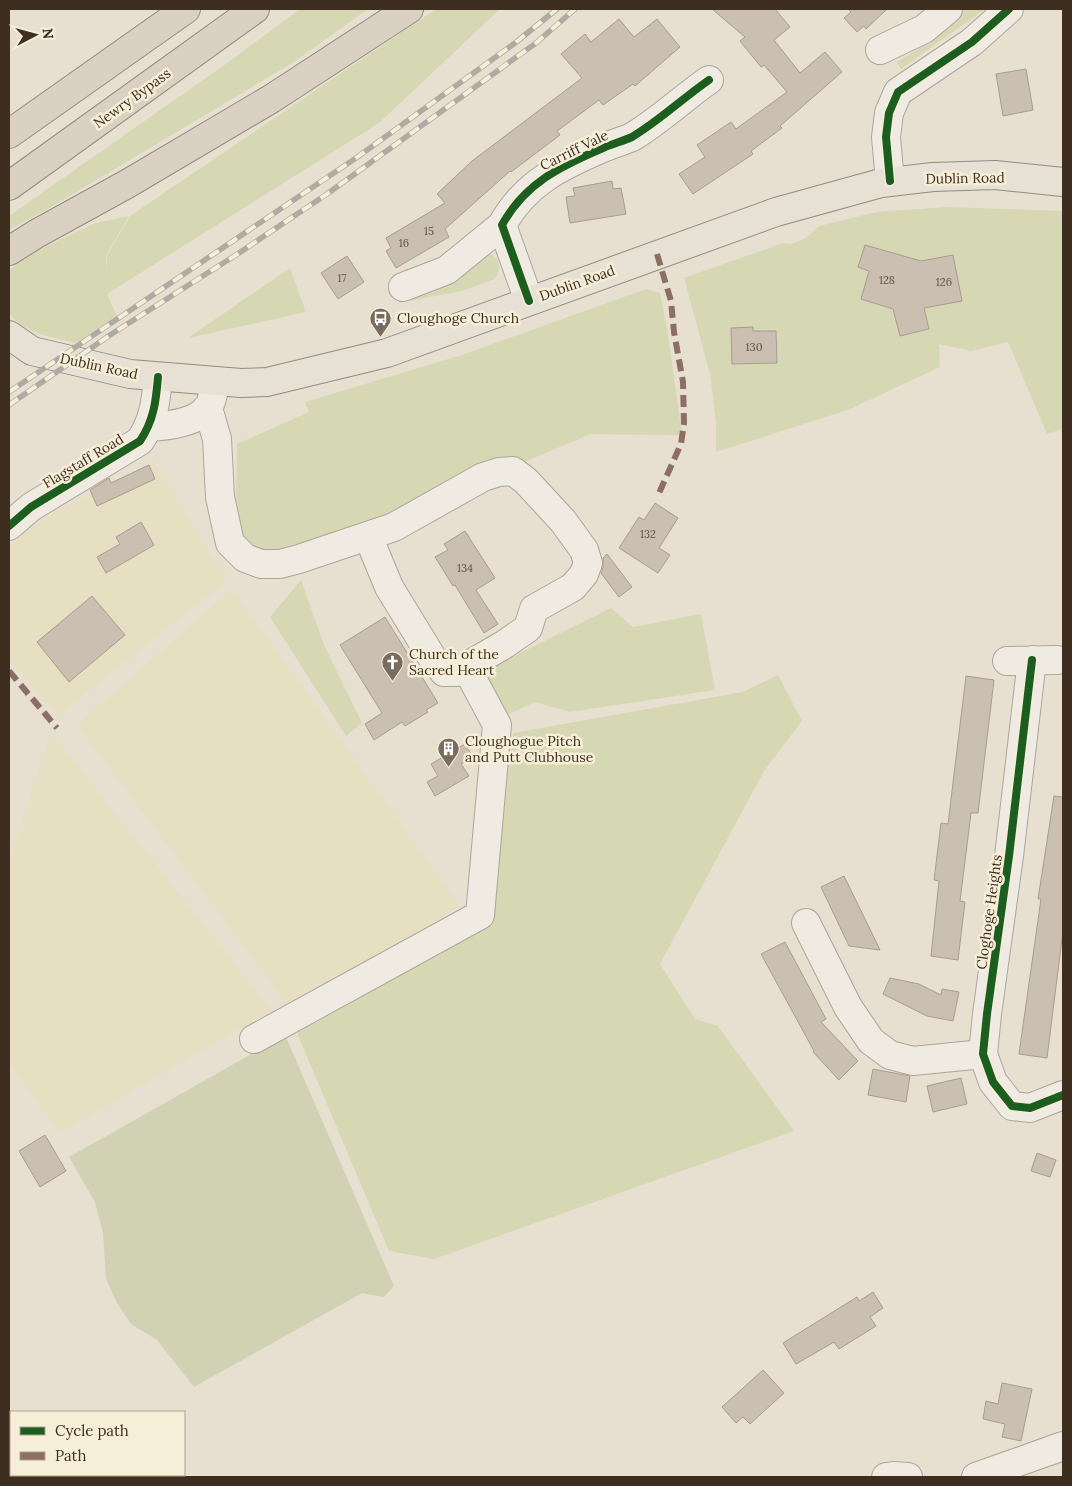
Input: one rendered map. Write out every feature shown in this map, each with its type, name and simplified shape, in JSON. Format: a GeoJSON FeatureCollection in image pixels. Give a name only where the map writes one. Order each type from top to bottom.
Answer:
{"type":"FeatureCollection","features":[{"type":"Feature","properties":{"kind":"highway"},"geometry":{"type":"LineString","coordinates":[[9,134],[186,9]]}},
{"type":"Feature","properties":{"kind":"highway","name":"Newry Bypass"},"geometry":{"type":"LineString","coordinates":[[9,186],[255,9]]}},
{"type":"Feature","properties":{"kind":"highway"},"geometry":{"type":"LineString","coordinates":[[9,251],[271,99],[409,9]]}},
{"type":"Feature","properties":{"kind":"main road","name":"Dublin Road"},"geometry":{"type":"LineString","coordinates":[[20,353],[130,374],[216,381],[267,382],[387,353],[776,212],[890,181],[933,177],[995,175],[1063,182]]}},
{"type":"Feature","properties":{"kind":"main road"},"geometry":{"type":"LineString","coordinates":[[9,335],[20,353]]}},
{"type":"Feature","properties":{"kind":"street"},"geometry":{"type":"LineString","coordinates":[[880,50],[924,29],[948,9]]}},
{"type":"Feature","properties":{"kind":"street"},"geometry":{"type":"LineString","coordinates":[[890,181],[886,137],[889,112],[898,92],[972,42],[1009,9]]}},
{"type":"Feature","properties":{"kind":"street","name":"Carriff Vale"},"geometry":{"type":"LineString","coordinates":[[403,287],[447,270],[502,225],[511,209],[546,176],[565,165],[631,137],[709,80]]}},
{"type":"Feature","properties":{"kind":"street"},"geometry":{"type":"LineString","coordinates":[[502,225],[529,301]]}},
{"type":"Feature","properties":{"kind":"street","name":"Flagstaff Road"},"geometry":{"type":"LineString","coordinates":[[9,526],[31,507],[140,441],[149,427],[155,404],[158,377]]}},
{"type":"Feature","properties":{"kind":"street"},"geometry":{"type":"LineString","coordinates":[[149,427],[170,426],[194,418],[206,410],[210,405],[216,381]]}},
{"type":"Feature","properties":{"kind":"street"},"geometry":{"type":"LineString","coordinates":[[206,410],[210,415],[217,439],[220,497],[230,543],[245,558],[262,564],[280,564],[299,559],[394,527],[483,478],[499,472],[513,472],[526,481],[563,521],[584,550],[588,563],[584,574],[573,587],[534,609],[528,628],[457,672],[444,672],[433,659],[389,587],[368,536]]}},
{"type":"Feature","properties":{"kind":"street","name":"Cloghoge Heights"},"geometry":{"type":"LineString","coordinates":[[1032,660],[1010,856],[983,1054],[993,1082],[1012,1106],[1030,1108],[1063,1095]]}},
{"type":"Feature","properties":{"kind":"street"},"geometry":{"type":"LineString","coordinates":[[254,1039],[480,915],[497,725],[466,667]]}},
{"type":"Feature","properties":{"kind":"street"},"geometry":{"type":"LineString","coordinates":[[806,923],[848,1007],[871,1041],[890,1055],[913,1061],[983,1054]]}},
{"type":"Feature","properties":{"kind":"street"},"geometry":{"type":"LineString","coordinates":[[976,1477],[1063,1446]]}},
{"type":"Feature","properties":{"kind":"street"},"geometry":{"type":"LineString","coordinates":[[886,1477],[908,1477]]}},
{"type":"Feature","properties":{"kind":"shaded area"},"geometry":{"type":"Polygon","coordinates":[[[154,461],[227,581],[58,715],[9,659],[9,549],[17,539],[51,514],[154,461]]]}},
{"type":"Feature","properties":{"kind":"shaded area"},"geometry":{"type":"Polygon","coordinates":[[[232,589],[460,906],[289,1007],[77,725],[232,589]]]}},
{"type":"Feature","properties":{"kind":"shaded area"},"geometry":{"type":"Polygon","coordinates":[[[51,732],[271,1010],[60,1133],[9,1063],[9,862],[51,732]]]}},
{"type":"Feature","properties":{"kind":"green space"},"geometry":{"type":"Polygon","coordinates":[[[300,9],[368,9],[294,62],[51,207],[9,230],[9,216],[223,66],[300,9]]]}},
{"type":"Feature","properties":{"kind":"green space"},"geometry":{"type":"Polygon","coordinates":[[[436,9],[500,9],[379,123],[107,294],[117,316],[76,343],[32,330],[9,314],[9,271],[16,264],[39,250],[95,223],[129,216],[106,256],[107,272],[107,256],[130,216],[436,9]]]}},
{"type":"Feature","properties":{"kind":"green space"},"geometry":{"type":"Polygon","coordinates":[[[964,9],[985,9],[901,69],[897,62],[936,38],[964,9]]]}},
{"type":"Feature","properties":{"kind":"green space"},"geometry":{"type":"Polygon","coordinates":[[[948,207],[1063,211],[1063,429],[1047,434],[1008,342],[971,351],[939,344],[940,367],[848,410],[716,452],[716,422],[710,374],[684,278],[783,243],[791,244],[806,238],[819,226],[877,212],[948,207]]]}},
{"type":"Feature","properties":{"kind":"green space"},"geometry":{"type":"Polygon","coordinates":[[[488,253],[496,258],[499,264],[495,279],[462,291],[398,303],[406,295],[488,253]]]}},
{"type":"Feature","properties":{"kind":"green space"},"geometry":{"type":"Polygon","coordinates":[[[290,268],[306,312],[188,338],[290,268]]]}},
{"type":"Feature","properties":{"kind":"green space"},"geometry":{"type":"Polygon","coordinates":[[[646,289],[660,293],[667,328],[682,435],[591,434],[512,467],[394,527],[266,559],[250,553],[236,520],[237,444],[309,412],[305,402],[462,355],[646,289]]]}},
{"type":"Feature","properties":{"kind":"green space"},"geometry":{"type":"Polygon","coordinates":[[[301,580],[324,645],[362,723],[346,736],[270,617],[301,580]]]}},
{"type":"Feature","properties":{"kind":"green space"},"geometry":{"type":"Polygon","coordinates":[[[611,608],[633,627],[701,614],[715,690],[570,712],[535,702],[501,718],[478,674],[611,608]]]}},
{"type":"Feature","properties":{"kind":"green space"},"geometry":{"type":"Polygon","coordinates":[[[778,675],[802,721],[764,771],[660,964],[695,1019],[718,1026],[794,1131],[434,1259],[389,1251],[297,1033],[484,928],[513,733],[743,692],[778,675]]]}},
{"type":"Feature","properties":{"kind":"green space"},"geometry":{"type":"Polygon","coordinates":[[[285,1035],[394,1286],[384,1297],[362,1293],[194,1387],[157,1340],[131,1324],[117,1303],[106,1279],[103,1233],[95,1202],[69,1157],[285,1035]]]}},
{"type":"Feature","properties":{"kind":"building"},"geometry":{"type":"Polygon","coordinates":[[[712,9],[775,9],[790,27],[774,40],[800,73],[825,52],[842,72],[780,126],[782,128],[751,151],[753,154],[693,194],[679,174],[705,157],[697,145],[731,122],[736,129],[787,92],[764,65],[761,67],[740,41],[745,37],[712,9]]]}},
{"type":"Feature","properties":{"kind":"building"},"geometry":{"type":"Polygon","coordinates":[[[848,9],[887,9],[866,29],[864,26],[857,32],[844,18],[851,12],[848,9]]]}},
{"type":"Feature","properties":{"kind":"building"},"geometry":{"type":"Polygon","coordinates":[[[619,19],[634,37],[657,19],[680,47],[635,86],[633,84],[603,105],[599,100],[557,131],[560,135],[510,171],[445,229],[449,237],[396,268],[386,251],[391,248],[386,238],[445,203],[437,194],[472,161],[582,78],[561,54],[585,34],[591,42],[619,19]]]}},
{"type":"Feature","properties":{"kind":"building"},"geometry":{"type":"Polygon","coordinates":[[[1026,69],[1033,110],[1003,116],[996,74],[1026,69]]]}},
{"type":"Feature","properties":{"kind":"building"},"geometry":{"type":"Polygon","coordinates":[[[612,181],[613,189],[621,188],[626,214],[570,223],[566,197],[575,196],[573,188],[612,181]]]}},
{"type":"Feature","properties":{"kind":"building"},"geometry":{"type":"Polygon","coordinates":[[[865,245],[921,261],[953,255],[962,301],[924,308],[929,329],[900,336],[893,309],[861,299],[869,271],[858,267],[865,245]]]}},
{"type":"Feature","properties":{"kind":"building"},"geometry":{"type":"Polygon","coordinates":[[[347,256],[364,282],[338,299],[321,273],[347,256]]]}},
{"type":"Feature","properties":{"kind":"building"},"geometry":{"type":"Polygon","coordinates":[[[753,327],[753,331],[776,331],[777,363],[732,364],[731,328],[753,327]]]}},
{"type":"Feature","properties":{"kind":"building"},"geometry":{"type":"Polygon","coordinates":[[[149,465],[155,479],[97,506],[90,490],[109,478],[111,483],[149,465]]]}},
{"type":"Feature","properties":{"kind":"building"},"geometry":{"type":"Polygon","coordinates":[[[655,503],[678,518],[659,548],[670,555],[658,573],[619,548],[639,517],[644,520],[655,503]]]}},
{"type":"Feature","properties":{"kind":"building"},"geometry":{"type":"Polygon","coordinates":[[[141,522],[154,545],[106,573],[97,557],[120,544],[116,537],[141,522]]]}},
{"type":"Feature","properties":{"kind":"building"},"geometry":{"type":"Polygon","coordinates":[[[465,531],[495,578],[476,590],[498,624],[484,633],[455,585],[453,586],[435,557],[448,550],[444,544],[465,531]]]}},
{"type":"Feature","properties":{"kind":"building"},"geometry":{"type":"Polygon","coordinates":[[[607,554],[632,587],[619,597],[601,573],[603,558],[607,554]]]}},
{"type":"Feature","properties":{"kind":"building"},"geometry":{"type":"Polygon","coordinates":[[[92,596],[125,635],[69,682],[37,642],[92,596]]]}},
{"type":"Feature","properties":{"kind":"building","name":"Church of the Sacred Heart"},"geometry":{"type":"Polygon","coordinates":[[[385,617],[438,703],[426,710],[428,712],[405,726],[402,722],[374,740],[365,724],[382,713],[340,645],[385,617]]]}},
{"type":"Feature","properties":{"kind":"building"},"geometry":{"type":"Polygon","coordinates":[[[966,676],[994,680],[978,813],[971,813],[960,901],[965,902],[958,960],[931,956],[939,881],[934,880],[941,823],[948,824],[966,676]]]}},
{"type":"Feature","properties":{"kind":"building","name":"Cloughogue Pitch and Putt Clubhouse"},"geometry":{"type":"Polygon","coordinates":[[[465,744],[473,757],[461,764],[469,776],[435,796],[427,782],[438,776],[431,764],[465,744]]]}},
{"type":"Feature","properties":{"kind":"building"},"geometry":{"type":"Polygon","coordinates":[[[1054,796],[1063,797],[1063,931],[1047,1058],[1019,1054],[1041,899],[1038,899],[1054,796]]]}},
{"type":"Feature","properties":{"kind":"building"},"geometry":{"type":"Polygon","coordinates":[[[844,876],[880,950],[849,946],[821,887],[844,876]]]}},
{"type":"Feature","properties":{"kind":"building"},"geometry":{"type":"Polygon","coordinates":[[[785,942],[826,1019],[821,1022],[858,1061],[839,1080],[813,1052],[761,954],[785,942]]]}},
{"type":"Feature","properties":{"kind":"building"},"geometry":{"type":"Polygon","coordinates":[[[890,978],[919,984],[941,995],[942,989],[959,992],[953,1021],[927,1016],[883,994],[890,978]]]}},
{"type":"Feature","properties":{"kind":"building"},"geometry":{"type":"Polygon","coordinates":[[[873,1069],[910,1076],[906,1102],[868,1095],[873,1069]]]}},
{"type":"Feature","properties":{"kind":"building"},"geometry":{"type":"Polygon","coordinates":[[[961,1078],[967,1104],[933,1112],[927,1086],[961,1078]]]}},
{"type":"Feature","properties":{"kind":"building"},"geometry":{"type":"Polygon","coordinates":[[[45,1135],[66,1171],[40,1187],[19,1151],[45,1135]]]}},
{"type":"Feature","properties":{"kind":"building"},"geometry":{"type":"Polygon","coordinates":[[[1037,1153],[1056,1160],[1050,1177],[1031,1171],[1037,1153]]]}},
{"type":"Feature","properties":{"kind":"building"},"geometry":{"type":"Polygon","coordinates":[[[873,1292],[883,1308],[870,1317],[876,1326],[839,1349],[834,1342],[796,1364],[783,1343],[857,1297],[859,1301],[873,1292]]]}},
{"type":"Feature","properties":{"kind":"building"},"geometry":{"type":"Polygon","coordinates":[[[763,1370],[784,1393],[750,1424],[743,1417],[736,1423],[722,1407],[763,1370]]]}},
{"type":"Feature","properties":{"kind":"building"},"geometry":{"type":"Polygon","coordinates":[[[1002,1383],[1032,1389],[1021,1441],[1002,1437],[1005,1424],[983,1419],[986,1401],[998,1404],[1002,1383]]]}},
{"type":"Feature","properties":{"kind":"railway"},"geometry":{"type":"LineString","coordinates":[[9,392],[356,158],[515,43],[557,9]]}},
{"type":"Feature","properties":{"kind":"railway"},"geometry":{"type":"LineString","coordinates":[[9,405],[110,335],[236,255],[327,194],[536,43],[575,9]]}},
{"type":"Feature","properties":{"kind":"marked path"},"geometry":{"type":"LineString","coordinates":[[657,254],[671,301],[674,332],[683,382],[684,423],[681,444],[659,493]]}},
{"type":"Feature","properties":{"kind":"marked path"},"geometry":{"type":"LineString","coordinates":[[9,671],[57,728]]}},
{"type":"Feature","properties":{"kind":"cycle path"},"geometry":{"type":"LineString","coordinates":[[890,181],[886,137],[889,113],[898,92],[972,42],[1009,9]]}},
{"type":"Feature","properties":{"kind":"cycle path"},"geometry":{"type":"LineString","coordinates":[[529,301],[502,225],[511,210],[533,187],[545,178],[573,162],[632,137],[709,80]]}},
{"type":"Feature","properties":{"kind":"cycle path"},"geometry":{"type":"LineString","coordinates":[[9,526],[31,507],[140,441],[154,410],[158,377]]}},
{"type":"Feature","properties":{"kind":"cycle path"},"geometry":{"type":"LineString","coordinates":[[1032,660],[983,1054],[993,1082],[1012,1106],[1030,1108],[1063,1095]]}},
{"type":"Feature","properties":{"kind":"place","name":"Cloughoge Church"},"geometry":{"type":"Point","coordinates":[381,337]}},
{"type":"Feature","properties":{"kind":"place","name":"Church of the Sacred Heart"},"geometry":{"type":"Point","coordinates":[393,681]}},
{"type":"Feature","properties":{"kind":"place","name":"Cloughogue Pitch and Putt Clubhouse"},"geometry":{"type":"Point","coordinates":[449,768]}}]}
